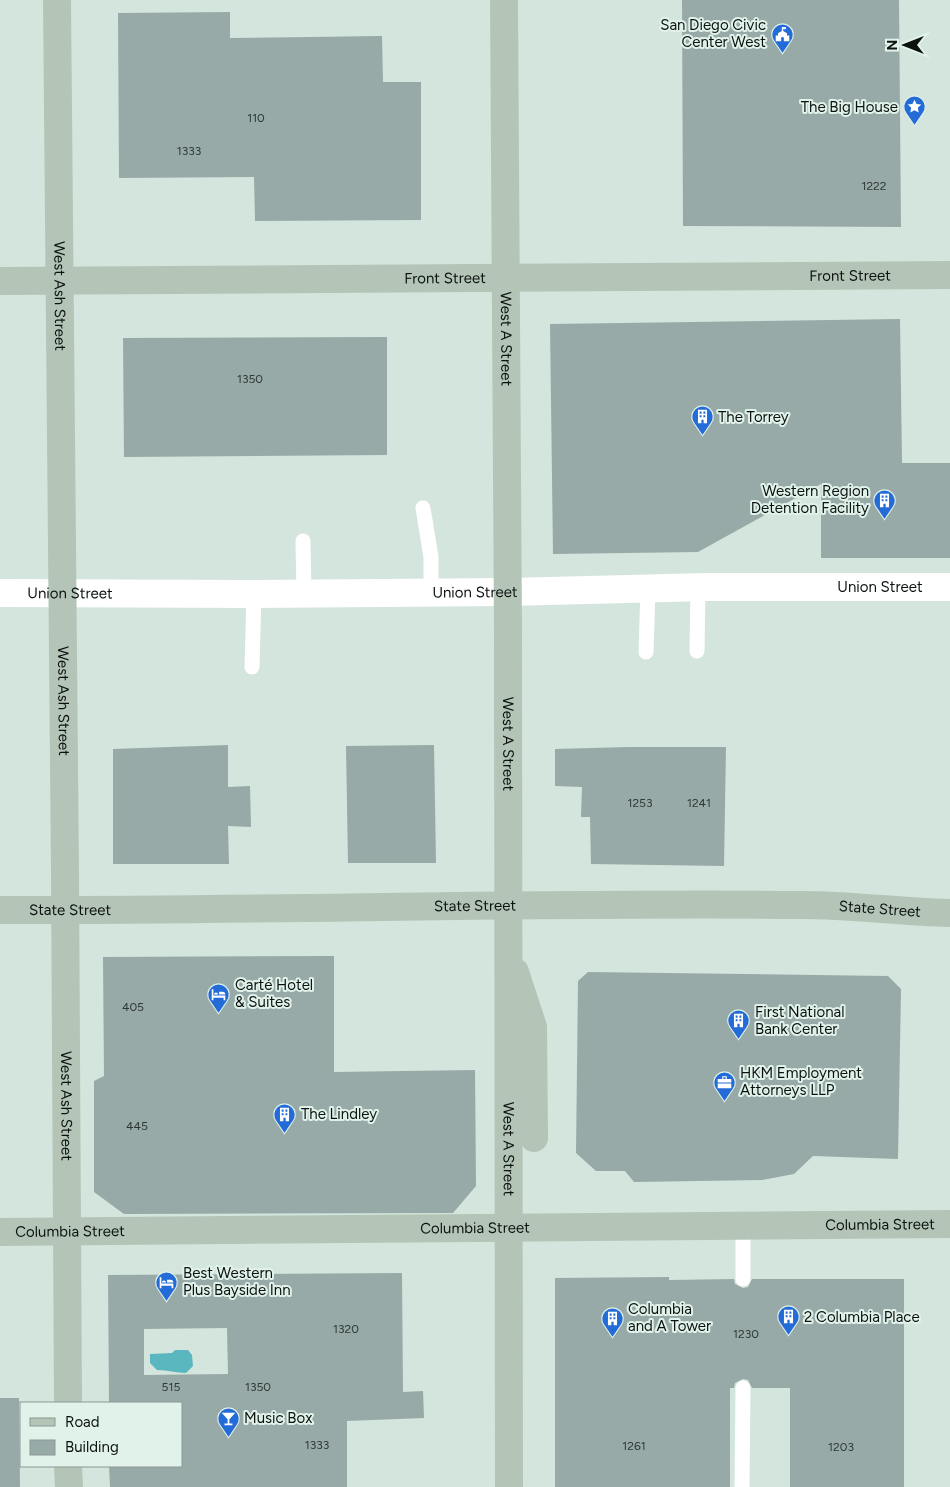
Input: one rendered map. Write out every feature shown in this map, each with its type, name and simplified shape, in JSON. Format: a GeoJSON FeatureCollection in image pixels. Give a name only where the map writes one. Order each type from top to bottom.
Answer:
{"type":"FeatureCollection","features":[{"type":"Feature","properties":{"kind":"main road","name":"West Ash Street"},"geometry":{"type":"LineString","coordinates":[[57,0],[68,1402]]}},
{"type":"Feature","properties":{"kind":"main road","name":"West A Street"},"geometry":{"type":"LineString","coordinates":[[504,0],[508,592],[509,1487]]}},
{"type":"Feature","properties":{"kind":"main road","name":"Front Street"},"geometry":{"type":"LineString","coordinates":[[0,281],[950,275]]}},
{"type":"Feature","properties":{"kind":"main road","name":"State Street"},"geometry":{"type":"LineString","coordinates":[[0,910],[508,904],[805,905],[915,912],[950,912]]}},
{"type":"Feature","properties":{"kind":"main road"},"geometry":{"type":"LineString","coordinates":[[508,950],[533,1027],[534,1138]]}},
{"type":"Feature","properties":{"kind":"main road","name":"Columbia Street"},"geometry":{"type":"LineString","coordinates":[[0,1232],[950,1224]]}},
{"type":"Feature","properties":{"kind":"main road"},"geometry":{"type":"LineString","coordinates":[[68,1467],[69,1487]]}},
{"type":"Feature","properties":{"kind":"street","name":"Union Street"},"geometry":{"type":"LineString","coordinates":[[0,593],[254,594],[508,592],[698,587],[950,587]]}},
{"type":"Feature","properties":{"kind":"lane"},"geometry":{"type":"LineString","coordinates":[[423,508],[431,557],[431,592]]}},
{"type":"Feature","properties":{"kind":"lane"},"geometry":{"type":"LineString","coordinates":[[304,541],[304,593]]}},
{"type":"Feature","properties":{"kind":"lane"},"geometry":{"type":"LineString","coordinates":[[697,651],[698,587]]}},
{"type":"Feature","properties":{"kind":"lane"},"geometry":{"type":"LineString","coordinates":[[646,652],[648,589]]}},
{"type":"Feature","properties":{"kind":"lane"},"geometry":{"type":"LineString","coordinates":[[252,667],[254,594]]}},
{"type":"Feature","properties":{"kind":"lane"},"geometry":{"type":"LineString","coordinates":[[743,1226],[743,1279]]}},
{"type":"Feature","properties":{"kind":"lane"},"geometry":{"type":"LineString","coordinates":[[742,1487],[743,1388]]}},
{"type":"Feature","properties":{"kind":"water"},"geometry":{"type":"Polygon","coordinates":[[[175,1350],[188,1350],[192,1355],[193,1366],[186,1373],[157,1370],[150,1363],[150,1354],[172,1353],[175,1350]]]}},
{"type":"Feature","properties":{"kind":"building"},"geometry":{"type":"Polygon","coordinates":[[[682,0],[899,0],[901,227],[683,226],[682,0]]]}},
{"type":"Feature","properties":{"kind":"building"},"geometry":{"type":"Polygon","coordinates":[[[230,12],[230,38],[382,36],[383,82],[421,82],[421,220],[255,221],[254,177],[119,178],[118,13],[230,12]]]}},
{"type":"Feature","properties":{"kind":"building","name":"The Torrey"},"geometry":{"type":"Polygon","coordinates":[[[900,319],[902,463],[950,463],[950,558],[821,558],[821,484],[698,552],[553,554],[550,324],[900,319]]]}},
{"type":"Feature","properties":{"kind":"building"},"geometry":{"type":"Polygon","coordinates":[[[387,337],[387,455],[124,457],[123,338],[387,337]]]}},
{"type":"Feature","properties":{"kind":"building"},"geometry":{"type":"Polygon","coordinates":[[[228,745],[228,787],[250,786],[251,827],[228,826],[229,864],[113,864],[113,749],[228,745]]]}},
{"type":"Feature","properties":{"kind":"building"},"geometry":{"type":"Polygon","coordinates":[[[434,745],[436,863],[348,863],[346,746],[434,745]]]}},
{"type":"Feature","properties":{"kind":"building"},"geometry":{"type":"Polygon","coordinates":[[[726,747],[724,866],[591,864],[590,817],[581,817],[582,787],[555,786],[555,749],[726,747]]]}},
{"type":"Feature","properties":{"kind":"building","name":"The Lindley"},"geometry":{"type":"Polygon","coordinates":[[[334,956],[334,1072],[475,1070],[476,1186],[453,1213],[124,1214],[94,1192],[94,1081],[104,1076],[103,957],[334,956]]]}},
{"type":"Feature","properties":{"kind":"building","name":"First National Bank Center"},"geometry":{"type":"Polygon","coordinates":[[[588,972],[888,976],[901,989],[898,1159],[813,1156],[794,1174],[762,1180],[634,1182],[625,1171],[596,1171],[576,1153],[578,981],[588,972]]]}},
{"type":"Feature","properties":{"kind":"building"},"geometry":{"type":"Polygon","coordinates":[[[402,1273],[403,1392],[423,1391],[424,1418],[347,1421],[347,1487],[110,1487],[109,1467],[182,1467],[182,1402],[109,1402],[108,1275],[402,1273]],[[227,1328],[144,1329],[144,1375],[228,1374],[227,1328]]]}},
{"type":"Feature","properties":{"kind":"building"},"geometry":{"type":"Polygon","coordinates":[[[669,1277],[669,1280],[734,1279],[735,1284],[743,1288],[748,1287],[752,1279],[904,1279],[904,1487],[790,1487],[790,1388],[752,1388],[748,1380],[743,1379],[735,1383],[734,1388],[730,1388],[730,1487],[555,1487],[555,1278],[669,1277]]]}},
{"type":"Feature","properties":{"kind":"building"},"geometry":{"type":"Polygon","coordinates":[[[0,1398],[19,1398],[20,1487],[0,1487],[0,1398]]]}},
{"type":"Feature","properties":{"kind":"place","name":"San Diego Civic Center West"},"geometry":{"type":"Point","coordinates":[782,53]}},
{"type":"Feature","properties":{"kind":"place","name":"The Big House"},"geometry":{"type":"Point","coordinates":[914,126]}},
{"type":"Feature","properties":{"kind":"place","name":"The Torrey"},"geometry":{"type":"Point","coordinates":[702,436]}},
{"type":"Feature","properties":{"kind":"place","name":"Western Region Detention Facility"},"geometry":{"type":"Point","coordinates":[885,519]}},
{"type":"Feature","properties":{"kind":"place","name":"Carté Hotel & Suites"},"geometry":{"type":"Point","coordinates":[219,1013]}},
{"type":"Feature","properties":{"kind":"place","name":"First National Bank Center"},"geometry":{"type":"Point","coordinates":[739,1040]}},
{"type":"Feature","properties":{"kind":"place","name":"HKM Employment Attorneys LLP"},"geometry":{"type":"Point","coordinates":[724,1101]}},
{"type":"Feature","properties":{"kind":"place","name":"The Lindley"},"geometry":{"type":"Point","coordinates":[285,1133]}},
{"type":"Feature","properties":{"kind":"place","name":"Best Western Plus Bayside Inn"},"geometry":{"type":"Point","coordinates":[167,1301]}},
{"type":"Feature","properties":{"kind":"place","name":"2 Columbia Place"},"geometry":{"type":"Point","coordinates":[788,1336]}},
{"type":"Feature","properties":{"kind":"place","name":"Columbia and A Tower"},"geometry":{"type":"Point","coordinates":[612,1337]}},
{"type":"Feature","properties":{"kind":"place","name":"Music Box"},"geometry":{"type":"Point","coordinates":[228,1437]}}]}
